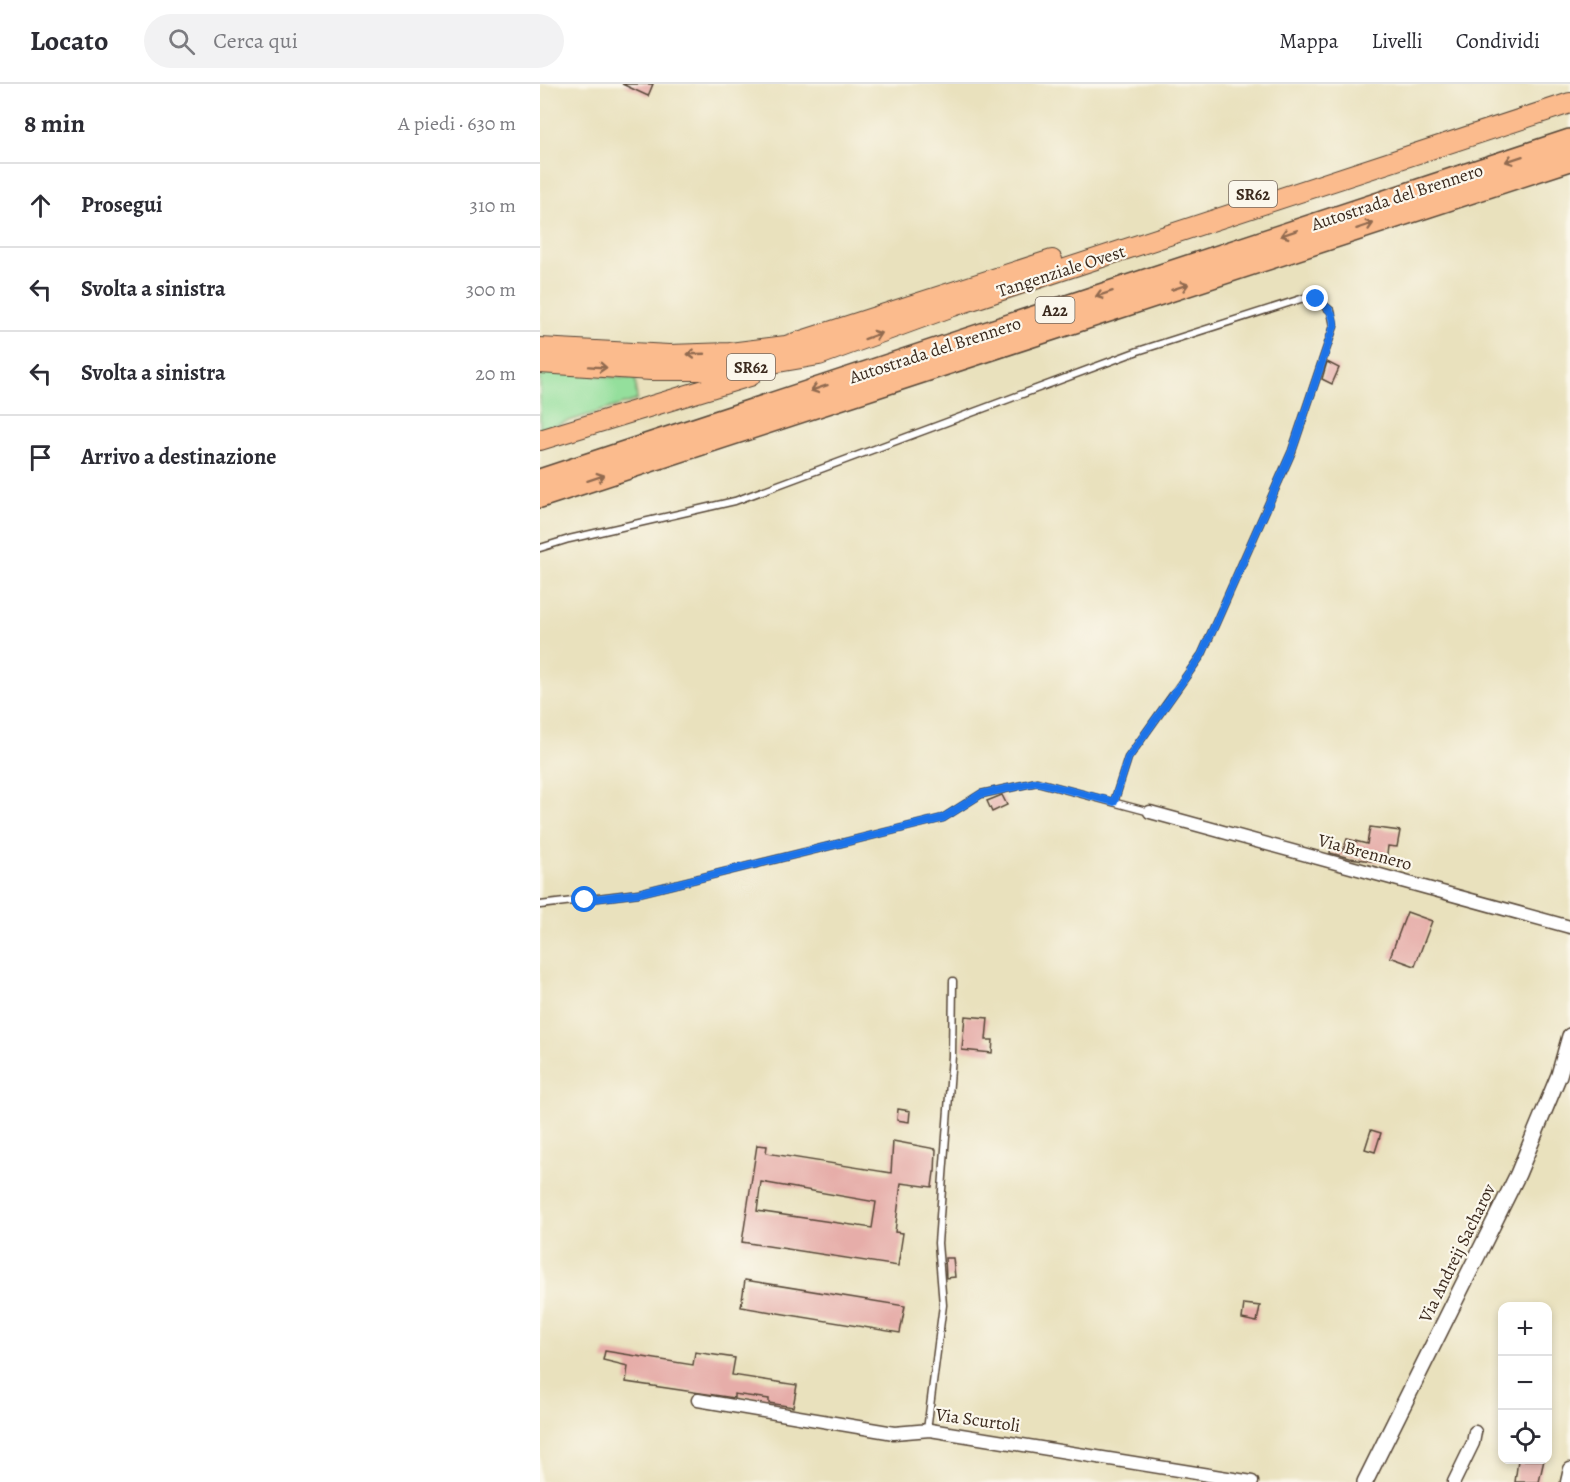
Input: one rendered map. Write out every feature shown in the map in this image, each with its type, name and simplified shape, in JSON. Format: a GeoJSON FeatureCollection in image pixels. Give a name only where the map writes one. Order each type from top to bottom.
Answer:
{"type":"FeatureCollection","features":[{"type":"Feature","properties":{"kind":"highway","name":"Tangenziale Ovest"},"geometry":{"type":"LineString","coordinates":[[543,351],[669,355],[730,353],[786,346],[1570,89]]}},
{"type":"Feature","properties":{"kind":"highway","name":"Tangenziale Ovest"},"geometry":{"type":"LineString","coordinates":[[543,351],[651,370],[730,370],[819,355],[965,303],[1570,103]]}},
{"type":"Feature","properties":{"kind":"highway","name":"Autostrada del Brennero"},"geometry":{"type":"LineString","coordinates":[[540,480],[1570,140]]}},
{"type":"Feature","properties":{"kind":"highway","name":"Autostrada del Brennero"},"geometry":{"type":"LineString","coordinates":[[540,497],[1570,160]]}},
{"type":"Feature","properties":{"kind":"highway"},"geometry":{"type":"LineString","coordinates":[[540,440],[819,355]]}},
{"type":"Feature","properties":{"kind":"street","name":"Via Brennero"},"geometry":{"type":"LineString","coordinates":[[1150,812],[1570,927]]}},
{"type":"Feature","properties":{"kind":"street","name":"Via Andreij Sacharov"},"geometry":{"type":"LineString","coordinates":[[1365,1482],[1518,1174],[1558,1075],[1570,1036]]}},
{"type":"Feature","properties":{"kind":"street","name":"Via Scurtoli"},"geometry":{"type":"LineString","coordinates":[[698,1400],[894,1433],[927,1430],[1252,1482]]}},
{"type":"Feature","properties":{"kind":"street"},"geometry":{"type":"LineString","coordinates":[[1454,1482],[1473,1443],[1475,1432]]}},
{"type":"Feature","properties":{"kind":"street"},"geometry":{"type":"LineString","coordinates":[[1568,1482],[1570,1468]]}},
{"type":"Feature","properties":{"kind":"lane"},"geometry":{"type":"LineString","coordinates":[[540,548],[569,539],[735,501],[1138,351],[1307,297],[1316,299],[1331,311],[1334,326],[1292,451],[1202,654],[1128,758],[1114,802]]}},
{"type":"Feature","properties":{"kind":"lane"},"geometry":{"type":"LineString","coordinates":[[540,905],[639,893],[943,818],[981,794],[1037,782],[1150,812]]}},
{"type":"Feature","properties":{"kind":"lane"},"geometry":{"type":"LineString","coordinates":[[927,1430],[943,1305],[938,1243],[952,1056],[953,981]]}},
{"type":"Feature","properties":{"kind":"green space"},"geometry":{"type":"Polygon","coordinates":[[[540,371],[635,379],[637,400],[540,430],[540,371]]]}},
{"type":"Feature","properties":{"kind":"building"},"geometry":{"type":"Polygon","coordinates":[[[622,84],[653,84],[648,96],[622,84]]]}},
{"type":"Feature","properties":{"kind":"building"},"geometry":{"type":"Polygon","coordinates":[[[1327,362],[1339,368],[1332,384],[1322,379],[1327,362]]]}},
{"type":"Feature","properties":{"kind":"building"},"geometry":{"type":"Polygon","coordinates":[[[1002,795],[1007,805],[992,812],[987,801],[1002,795]]]}},
{"type":"Feature","properties":{"kind":"building"},"geometry":{"type":"Polygon","coordinates":[[[1370,827],[1400,831],[1397,847],[1388,846],[1386,863],[1330,853],[1331,848],[1343,851],[1347,839],[1367,844],[1370,827]]]}},
{"type":"Feature","properties":{"kind":"building"},"geometry":{"type":"Polygon","coordinates":[[[1407,912],[1432,921],[1415,966],[1390,957],[1407,912]]]}},
{"type":"Feature","properties":{"kind":"building"},"geometry":{"type":"Polygon","coordinates":[[[965,1016],[988,1018],[986,1040],[993,1040],[992,1053],[962,1050],[965,1016]]]}},
{"type":"Feature","properties":{"kind":"building"},"geometry":{"type":"Polygon","coordinates":[[[898,1109],[910,1111],[909,1122],[897,1120],[898,1109]]]}},
{"type":"Feature","properties":{"kind":"building"},"geometry":{"type":"Polygon","coordinates":[[[1371,1130],[1381,1133],[1375,1152],[1365,1149],[1371,1130]]]}},
{"type":"Feature","properties":{"kind":"building"},"geometry":{"type":"Polygon","coordinates":[[[893,1141],[936,1149],[932,1187],[901,1183],[895,1232],[903,1233],[898,1266],[742,1242],[757,1145],[767,1146],[766,1153],[891,1173],[893,1141]],[[761,1182],[757,1211],[872,1228],[876,1202],[761,1182]]]}},
{"type":"Feature","properties":{"kind":"building"},"geometry":{"type":"Polygon","coordinates":[[[945,1258],[953,1258],[955,1277],[946,1278],[945,1258]]]}},
{"type":"Feature","properties":{"kind":"building"},"geometry":{"type":"Polygon","coordinates":[[[745,1280],[905,1306],[900,1333],[741,1307],[745,1280]]]}},
{"type":"Feature","properties":{"kind":"building"},"geometry":{"type":"Polygon","coordinates":[[[1244,1304],[1260,1306],[1257,1322],[1242,1319],[1244,1304]]]}},
{"type":"Feature","properties":{"kind":"building"},"geometry":{"type":"Polygon","coordinates":[[[605,1351],[693,1365],[695,1352],[735,1358],[732,1375],[797,1385],[793,1407],[769,1403],[769,1399],[734,1394],[734,1398],[626,1382],[628,1366],[603,1360],[605,1351]]]}},
{"type":"Feature","properties":{"kind":"building"},"geometry":{"type":"Polygon","coordinates":[[[1517,1464],[1543,1464],[1539,1482],[1515,1482],[1517,1464]]]}},
{"type":"Feature","properties":{"kind":"route"},"geometry":{"type":"LineString","coordinates":[[585,900],[639,893],[943,818],[981,794],[1037,782],[1114,802],[1128,758],[1202,654],[1292,451],[1334,326],[1331,311],[1316,299]]}}]}
